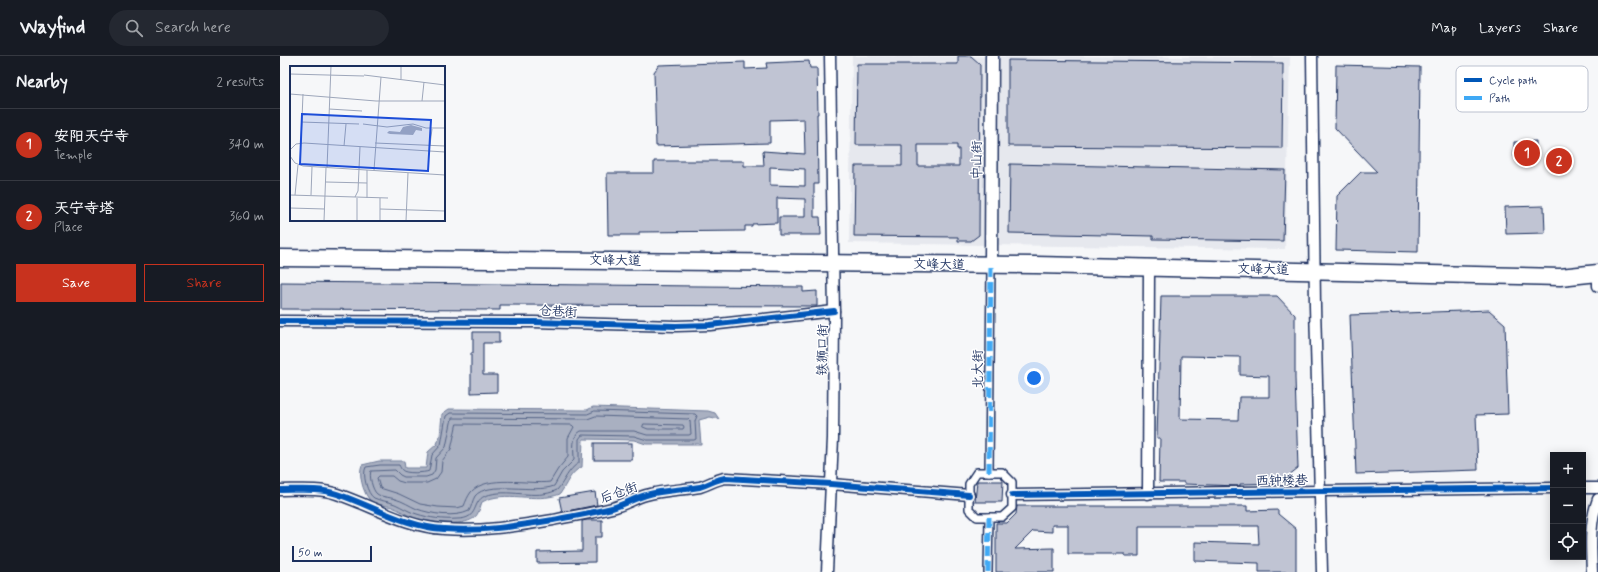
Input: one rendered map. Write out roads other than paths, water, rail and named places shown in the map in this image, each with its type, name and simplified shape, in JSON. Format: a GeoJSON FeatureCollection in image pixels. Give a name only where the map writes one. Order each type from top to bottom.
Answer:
{"type":"FeatureCollection","features":[{"type":"Feature","properties":{"kind":"main road","name":"文峰大道"},"geometry":{"type":"LineString","coordinates":[[280,258],[991,265],[1560,277],[1598,273]]}},
{"type":"Feature","properties":{"kind":"street","name":"铁狮口街"},"geometry":{"type":"LineString","coordinates":[[827,572],[833,438],[834,312],[830,56]]}},
{"type":"Feature","properties":{"kind":"street","name":"中山街"},"geometry":{"type":"LineString","coordinates":[[991,265],[992,56]]}},
{"type":"Feature","properties":{"kind":"street"},"geometry":{"type":"LineString","coordinates":[[1312,56],[1314,272],[1322,572]]}},
{"type":"Feature","properties":{"kind":"street","name":"北大街"},"geometry":{"type":"LineString","coordinates":[[989,472],[991,265]]}},
{"type":"Feature","properties":{"kind":"street"},"geometry":{"type":"LineString","coordinates":[[1148,494],[1149,268]]}},
{"type":"Feature","properties":{"kind":"street"},"geometry":{"type":"LineString","coordinates":[[1598,273],[1598,286]]}},
{"type":"Feature","properties":{"kind":"street","name":"仓巷街"},"geometry":{"type":"LineString","coordinates":[[280,321],[534,322],[676,326],[834,312]]}},
{"type":"Feature","properties":{"kind":"street"},"geometry":{"type":"LineString","coordinates":[[977,472],[989,472],[1002,472],[1012,482],[1012,508],[1002,517],[977,517],[969,509],[969,484],[977,472]]}},
{"type":"Feature","properties":{"kind":"street","name":"后仓街"},"geometry":{"type":"LineString","coordinates":[[280,490],[336,494],[385,514],[424,527],[444,530],[478,530],[514,526],[600,511],[620,506],[657,492],[700,487],[707,485],[718,478],[831,484],[969,495]]}},
{"type":"Feature","properties":{"kind":"street","name":"西钟楼巷"},"geometry":{"type":"LineString","coordinates":[[1012,495],[1550,488]]}},
{"type":"Feature","properties":{"kind":"street"},"geometry":{"type":"LineString","coordinates":[[1586,488],[1598,488]]}},
{"type":"Feature","properties":{"kind":"street"},"geometry":{"type":"LineString","coordinates":[[1592,572],[1590,538],[1593,517],[1598,499]]}},
{"type":"Feature","properties":{"kind":"street"},"geometry":{"type":"LineString","coordinates":[[988,572],[989,517]]}},
{"type":"Feature","properties":{"kind":"water"},"geometry":{"type":"Polygon","coordinates":[[[593,407],[708,411],[715,413],[719,419],[710,417],[699,420],[701,444],[646,444],[634,440],[583,439],[582,467],[574,472],[560,494],[541,498],[511,496],[491,498],[482,502],[476,516],[469,521],[436,523],[414,518],[392,507],[377,504],[371,501],[363,487],[361,477],[362,465],[379,461],[404,461],[405,468],[426,468],[428,452],[437,444],[440,436],[442,414],[449,409],[587,410],[593,407]]]}},
{"type":"Feature","properties":{"kind":"place","name":"安阳天宁寺"},"geometry":{"type":"Point","coordinates":[1527,153]}},
{"type":"Feature","properties":{"kind":"place","name":"天宁寺塔"},"geometry":{"type":"Point","coordinates":[1559,161]}}]}
